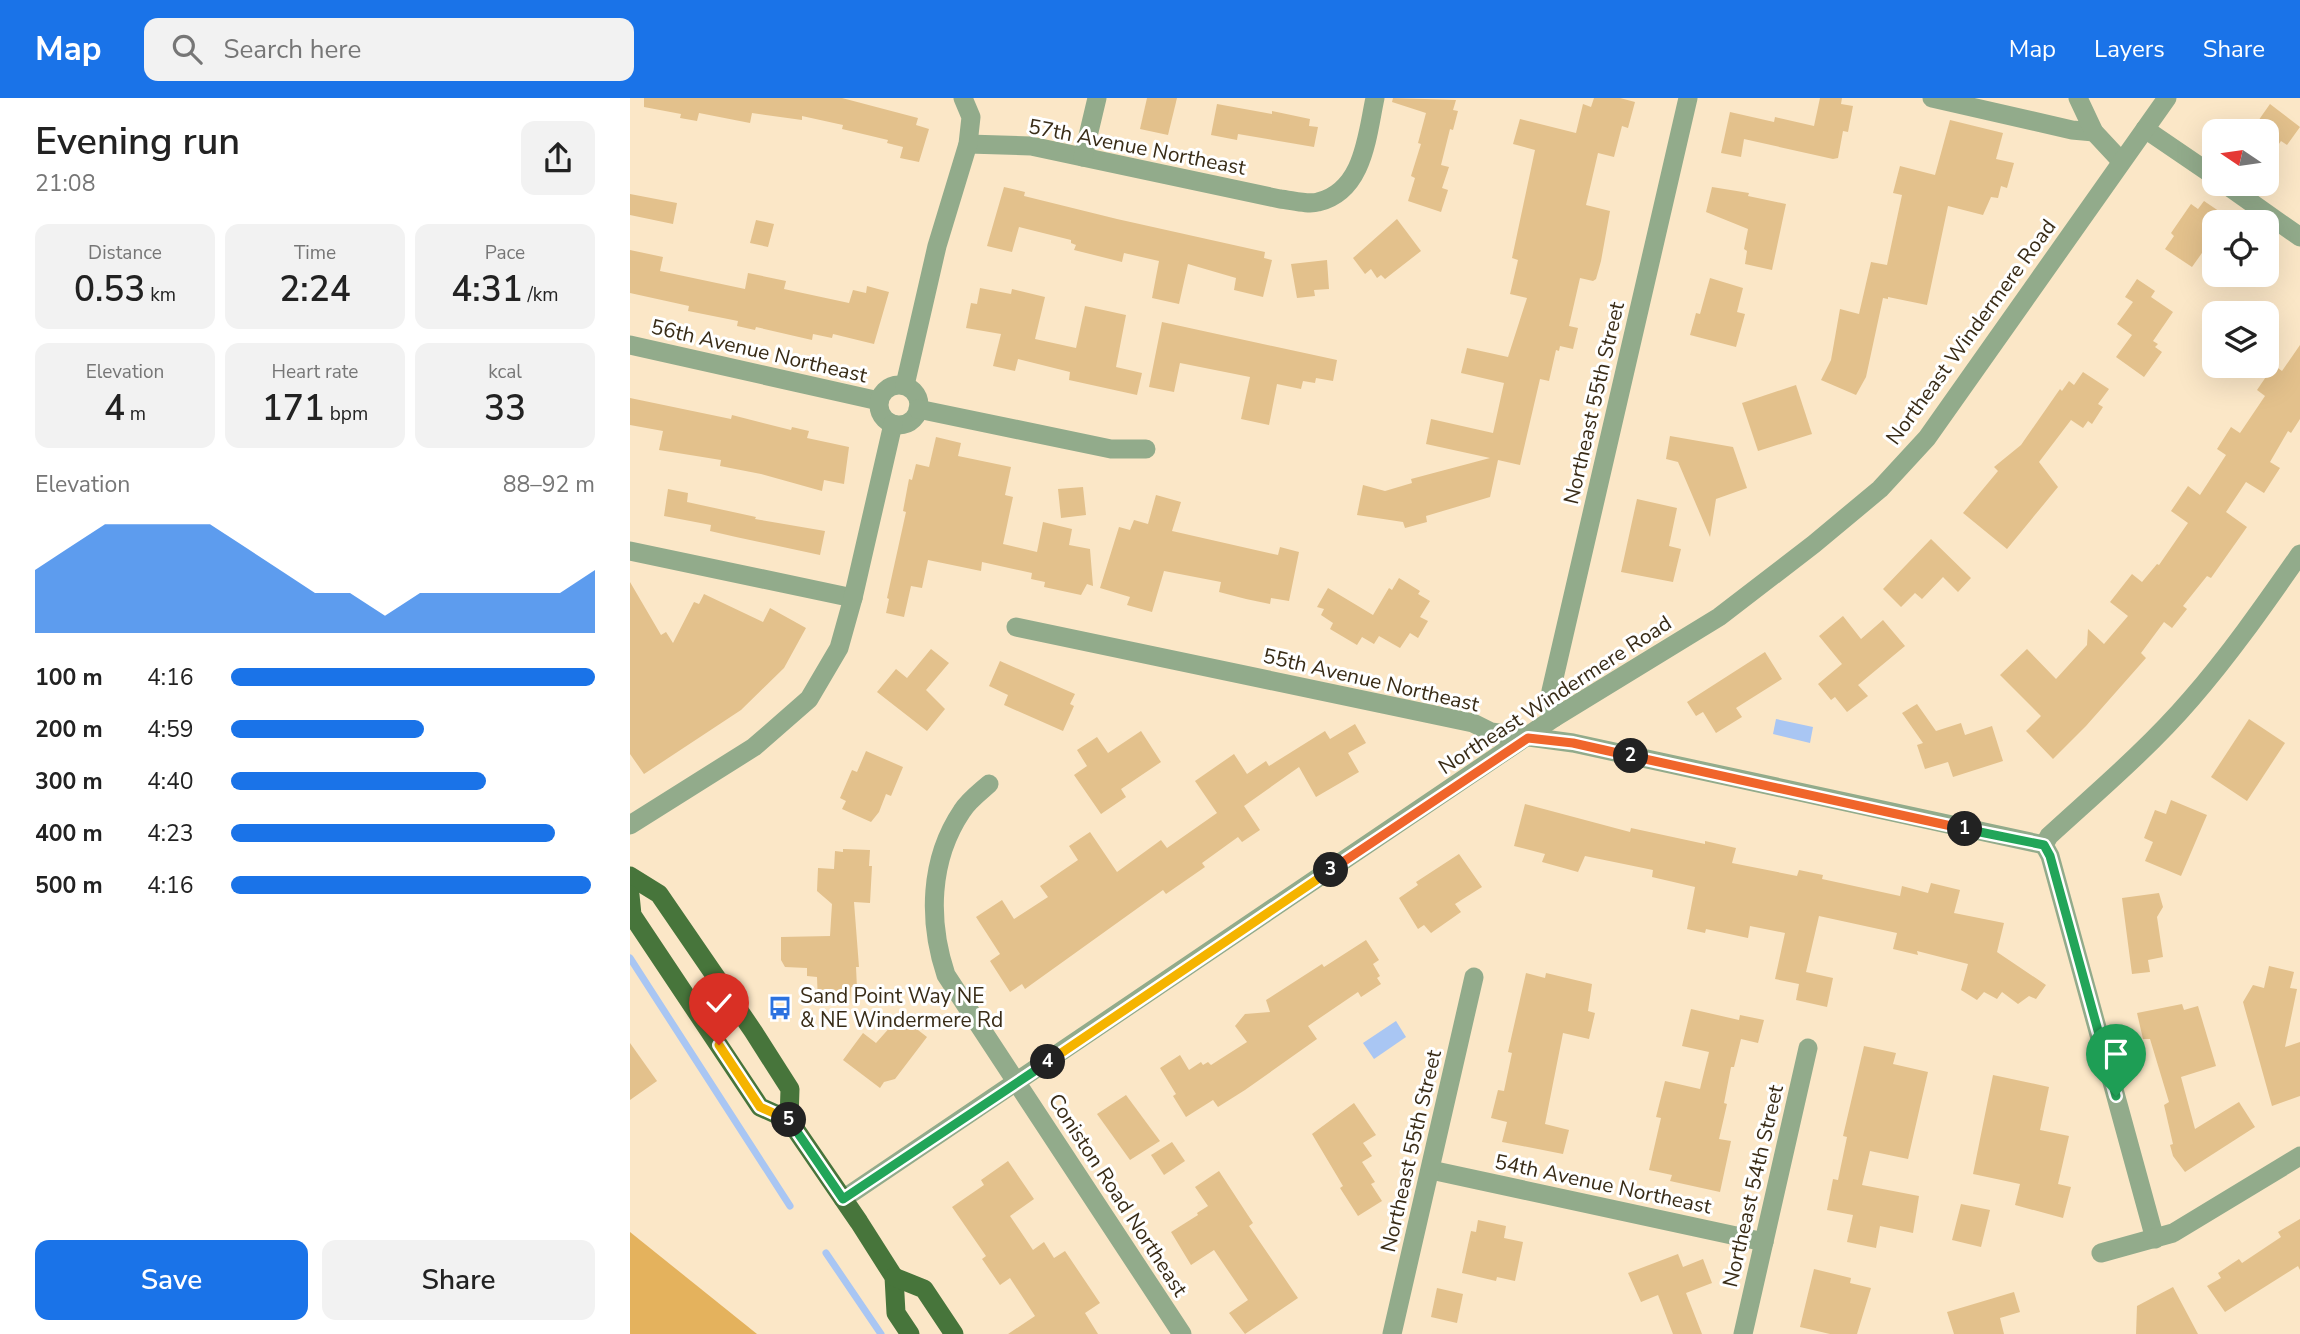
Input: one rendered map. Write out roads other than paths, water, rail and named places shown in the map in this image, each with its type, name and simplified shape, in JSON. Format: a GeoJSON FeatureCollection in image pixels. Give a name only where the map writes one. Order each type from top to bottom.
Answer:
{"type":"FeatureCollection","features":[{"type":"Feature","properties":{"kind":"main road"},"geometry":{"type":"LineString","coordinates":[[630,876],[659,894],[753,1031],[790,1090],[789,1120]]}},
{"type":"Feature","properties":{"kind":"main road"},"geometry":{"type":"LineString","coordinates":[[630,895],[632,915],[760,1107],[789,1120],[894,1277],[896,1313],[909,1334]]}},
{"type":"Feature","properties":{"kind":"main road"},"geometry":{"type":"LineString","coordinates":[[894,1277],[924,1289],[954,1334]]}},
{"type":"Feature","properties":{"kind":"street"},"geometry":{"type":"LineString","coordinates":[[905,385],[937,246],[968,144],[971,117],[963,98]]}},
{"type":"Feature","properties":{"kind":"street"},"geometry":{"type":"LineString","coordinates":[[1083,158],[1097,98]]}},
{"type":"Feature","properties":{"kind":"street","name":"57th Avenue Northeast"},"geometry":{"type":"LineString","coordinates":[[968,144],[1031,146],[1280,199],[1317,203],[1341,192],[1357,172],[1375,98]]}},
{"type":"Feature","properties":{"kind":"street","name":"Northeast 55th Street"},"geometry":{"type":"LineString","coordinates":[[1554,718],[1551,691],[1688,98]]}},
{"type":"Feature","properties":{"kind":"street"},"geometry":{"type":"LineString","coordinates":[[1931,98],[2072,130],[2094,132]]}},
{"type":"Feature","properties":{"kind":"street"},"geometry":{"type":"LineString","coordinates":[[2078,98],[2094,132],[2121,161]]}},
{"type":"Feature","properties":{"kind":"street","name":"Northeast Windermere Road"},"geometry":{"type":"LineString","coordinates":[[843,1199],[1554,718],[1719,617],[1814,544],[1880,489],[1927,438],[2167,98]]}},
{"type":"Feature","properties":{"kind":"street"},"geometry":{"type":"LineString","coordinates":[[2145,129],[2202,168]]}},
{"type":"Feature","properties":{"kind":"street"},"geometry":{"type":"LineString","coordinates":[[2242,196],[2300,237]]}},
{"type":"Feature","properties":{"kind":"street","name":"56th Avenue Northeast"},"geometry":{"type":"LineString","coordinates":[[630,345],[879,401]]}},
{"type":"Feature","properties":{"kind":"street"},"geometry":{"type":"LineString","coordinates":[[905,385],[915,393],[918,409],[907,424],[893,425],[882,416],[879,401],[887,388],[905,385]]}},
{"type":"Feature","properties":{"kind":"street"},"geometry":{"type":"LineString","coordinates":[[918,409],[1111,449],[1146,449]]}},
{"type":"Feature","properties":{"kind":"street"},"geometry":{"type":"LineString","coordinates":[[630,825],[754,747],[808,699],[839,648],[893,425]]}},
{"type":"Feature","properties":{"kind":"street"},"geometry":{"type":"LineString","coordinates":[[630,551],[853,598]]}},
{"type":"Feature","properties":{"kind":"street"},"geometry":{"type":"LineString","coordinates":[[2155,1239],[2050,856],[2044,845],[2049,836],[2135,757],[2190,701],[2243,636],[2300,554]]}},
{"type":"Feature","properties":{"kind":"street","name":"55th Avenue Northeast"},"geometry":{"type":"LineString","coordinates":[[1016,627],[1472,723],[1491,732],[1573,743],[2044,845]]}},
{"type":"Feature","properties":{"kind":"street","name":"Coniston Road Northeast"},"geometry":{"type":"LineString","coordinates":[[989,784],[962,810],[941,855],[933,897],[937,949],[946,975],[1182,1334]]}},
{"type":"Feature","properties":{"kind":"street","name":"Northeast 55th Street"},"geometry":{"type":"LineString","coordinates":[[1392,1334],[1432,1170],[1474,977]]}},
{"type":"Feature","properties":{"kind":"street","name":"Northeast 54th Street"},"geometry":{"type":"LineString","coordinates":[[1744,1334],[1808,1048]]}},
{"type":"Feature","properties":{"kind":"street"},"geometry":{"type":"LineString","coordinates":[[2101,1253],[2173,1233],[2300,1156]]}},
{"type":"Feature","properties":{"kind":"street","name":"54th Avenue Northeast"},"geometry":{"type":"LineString","coordinates":[[1432,1170],[1765,1242]]}},
{"type":"Feature","properties":{"kind":"water"},"geometry":{"type":"Polygon","coordinates":[[[1776,719],[1813,727],[1810,743],[1773,734],[1776,719]]]}},
{"type":"Feature","properties":{"kind":"water"},"geometry":{"type":"Polygon","coordinates":[[[1396,1021],[1406,1037],[1374,1059],[1363,1043],[1396,1021]]]}},
{"type":"Feature","properties":{"kind":"waterway"},"geometry":{"type":"LineString","coordinates":[[630,958],[790,1206]]}},
{"type":"Feature","properties":{"kind":"waterway"},"geometry":{"type":"LineString","coordinates":[[826,1253],[881,1334]]}},
{"type":"Feature","properties":{"kind":"place","name":"Sand Point Way NE & NE Windermere Rd"},"geometry":{"type":"Point","coordinates":[780,1008]}}]}
